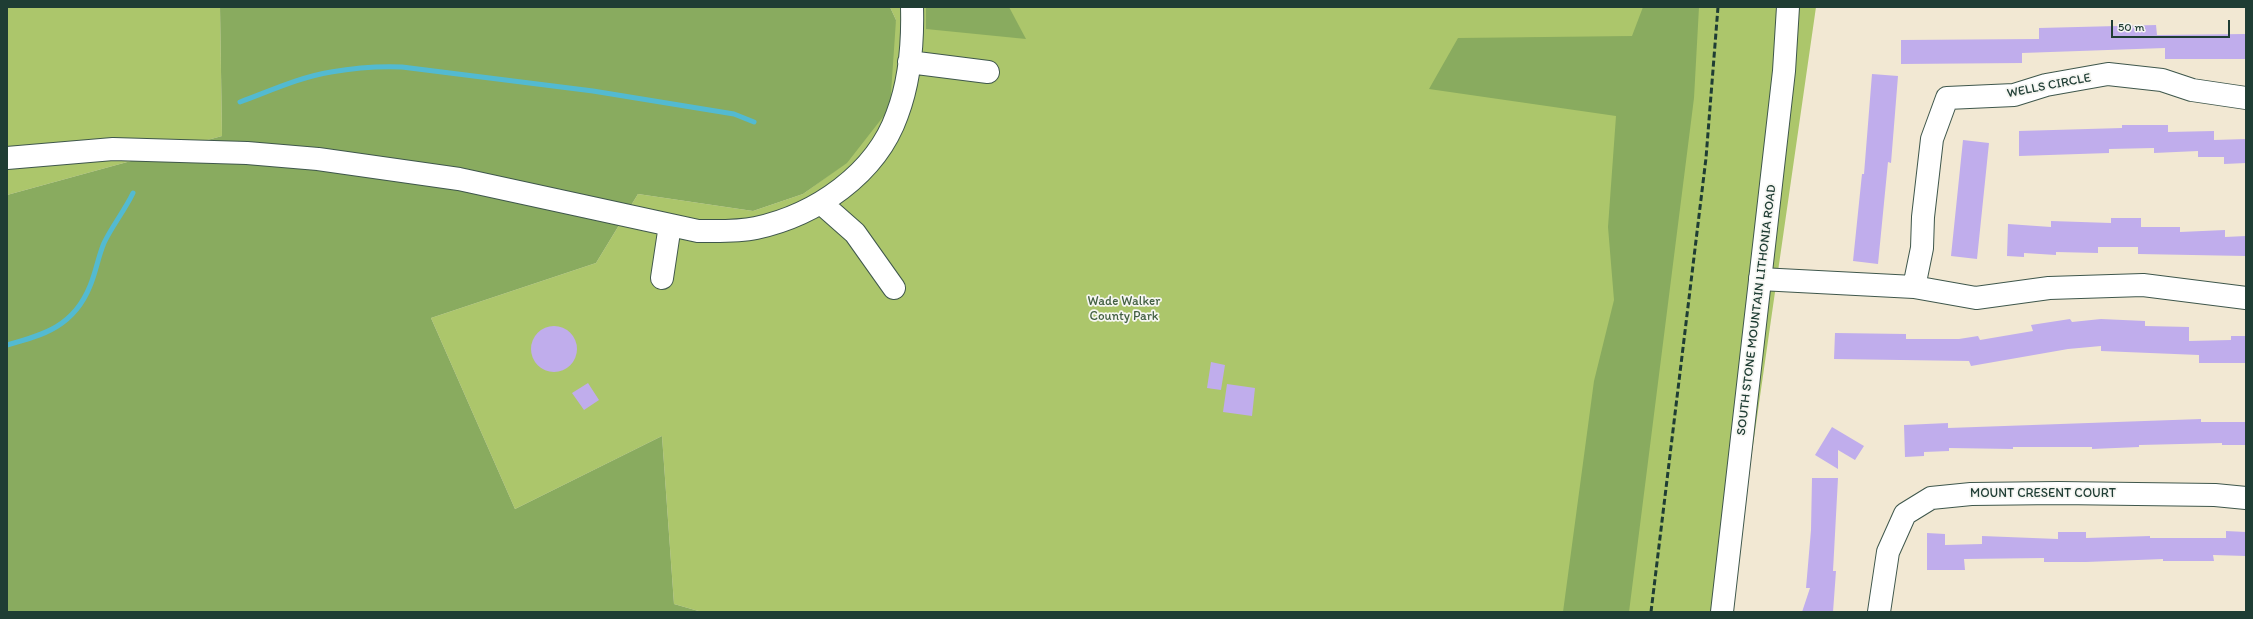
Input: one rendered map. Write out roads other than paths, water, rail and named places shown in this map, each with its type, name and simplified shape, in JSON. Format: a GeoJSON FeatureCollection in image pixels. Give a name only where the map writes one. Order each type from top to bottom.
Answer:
{"type":"FeatureCollection","features":[{"type":"Feature","properties":{"kind":"street"},"geometry":{"type":"LineString","coordinates":[[7,158],[113,149],[144,149],[247,153],[318,159],[459,179],[698,231],[731,231],[754,228],[785,220],[821,203],[858,173],[888,136],[898,115],[907,80],[912,7]]}},
{"type":"Feature","properties":{"kind":"street","name":"SOUTH STONE MOUNTAIN LITHONIA ROAD"},"geometry":{"type":"LineString","coordinates":[[1722,612],[1784,71],[1788,7]]}},
{"type":"Feature","properties":{"kind":"street"},"geometry":{"type":"LineString","coordinates":[[909,62],[988,72]]}},
{"type":"Feature","properties":{"kind":"street","name":"WELLS CIRCLE"},"geometry":{"type":"LineString","coordinates":[[1914,288],[1922,248],[1923,217],[1932,139],[1947,98],[2014,95],[2046,86],[2108,74],[2162,80],[2192,90],[2246,98]]}},
{"type":"Feature","properties":{"kind":"street"},"geometry":{"type":"LineString","coordinates":[[821,203],[855,233],[894,288]]}},
{"type":"Feature","properties":{"kind":"street"},"geometry":{"type":"LineString","coordinates":[[662,278],[670,225]]}},
{"type":"Feature","properties":{"kind":"street"},"geometry":{"type":"LineString","coordinates":[[1760,279],[1914,288],[1976,298],[2049,288],[2143,285],[2246,298]]}},
{"type":"Feature","properties":{"kind":"street","name":"MOUNT CRESENT COURT"},"geometry":{"type":"LineString","coordinates":[[1879,612],[1888,552],[1905,514],[1931,498],[1970,494],[2059,493],[2215,495],[2246,498]]}},
{"type":"Feature","properties":{"kind":"waterway"},"geometry":{"type":"LineString","coordinates":[[240,102],[319,74],[357,68],[402,67],[593,91],[734,114],[754,122]]}},
{"type":"Feature","properties":{"kind":"waterway"},"geometry":{"type":"LineString","coordinates":[[7,345],[33,337],[56,327],[75,311],[83,300],[90,286],[104,243],[133,193]]}},
{"type":"Feature","properties":{"kind":"railway"},"geometry":{"type":"LineString","coordinates":[[1651,612],[1706,158],[1718,7]]}},
{"type":"Feature","properties":{"kind":"park label","name":"Wade Walker County Park"},"geometry":{"type":"Point","coordinates":[1124,310]}}]}
